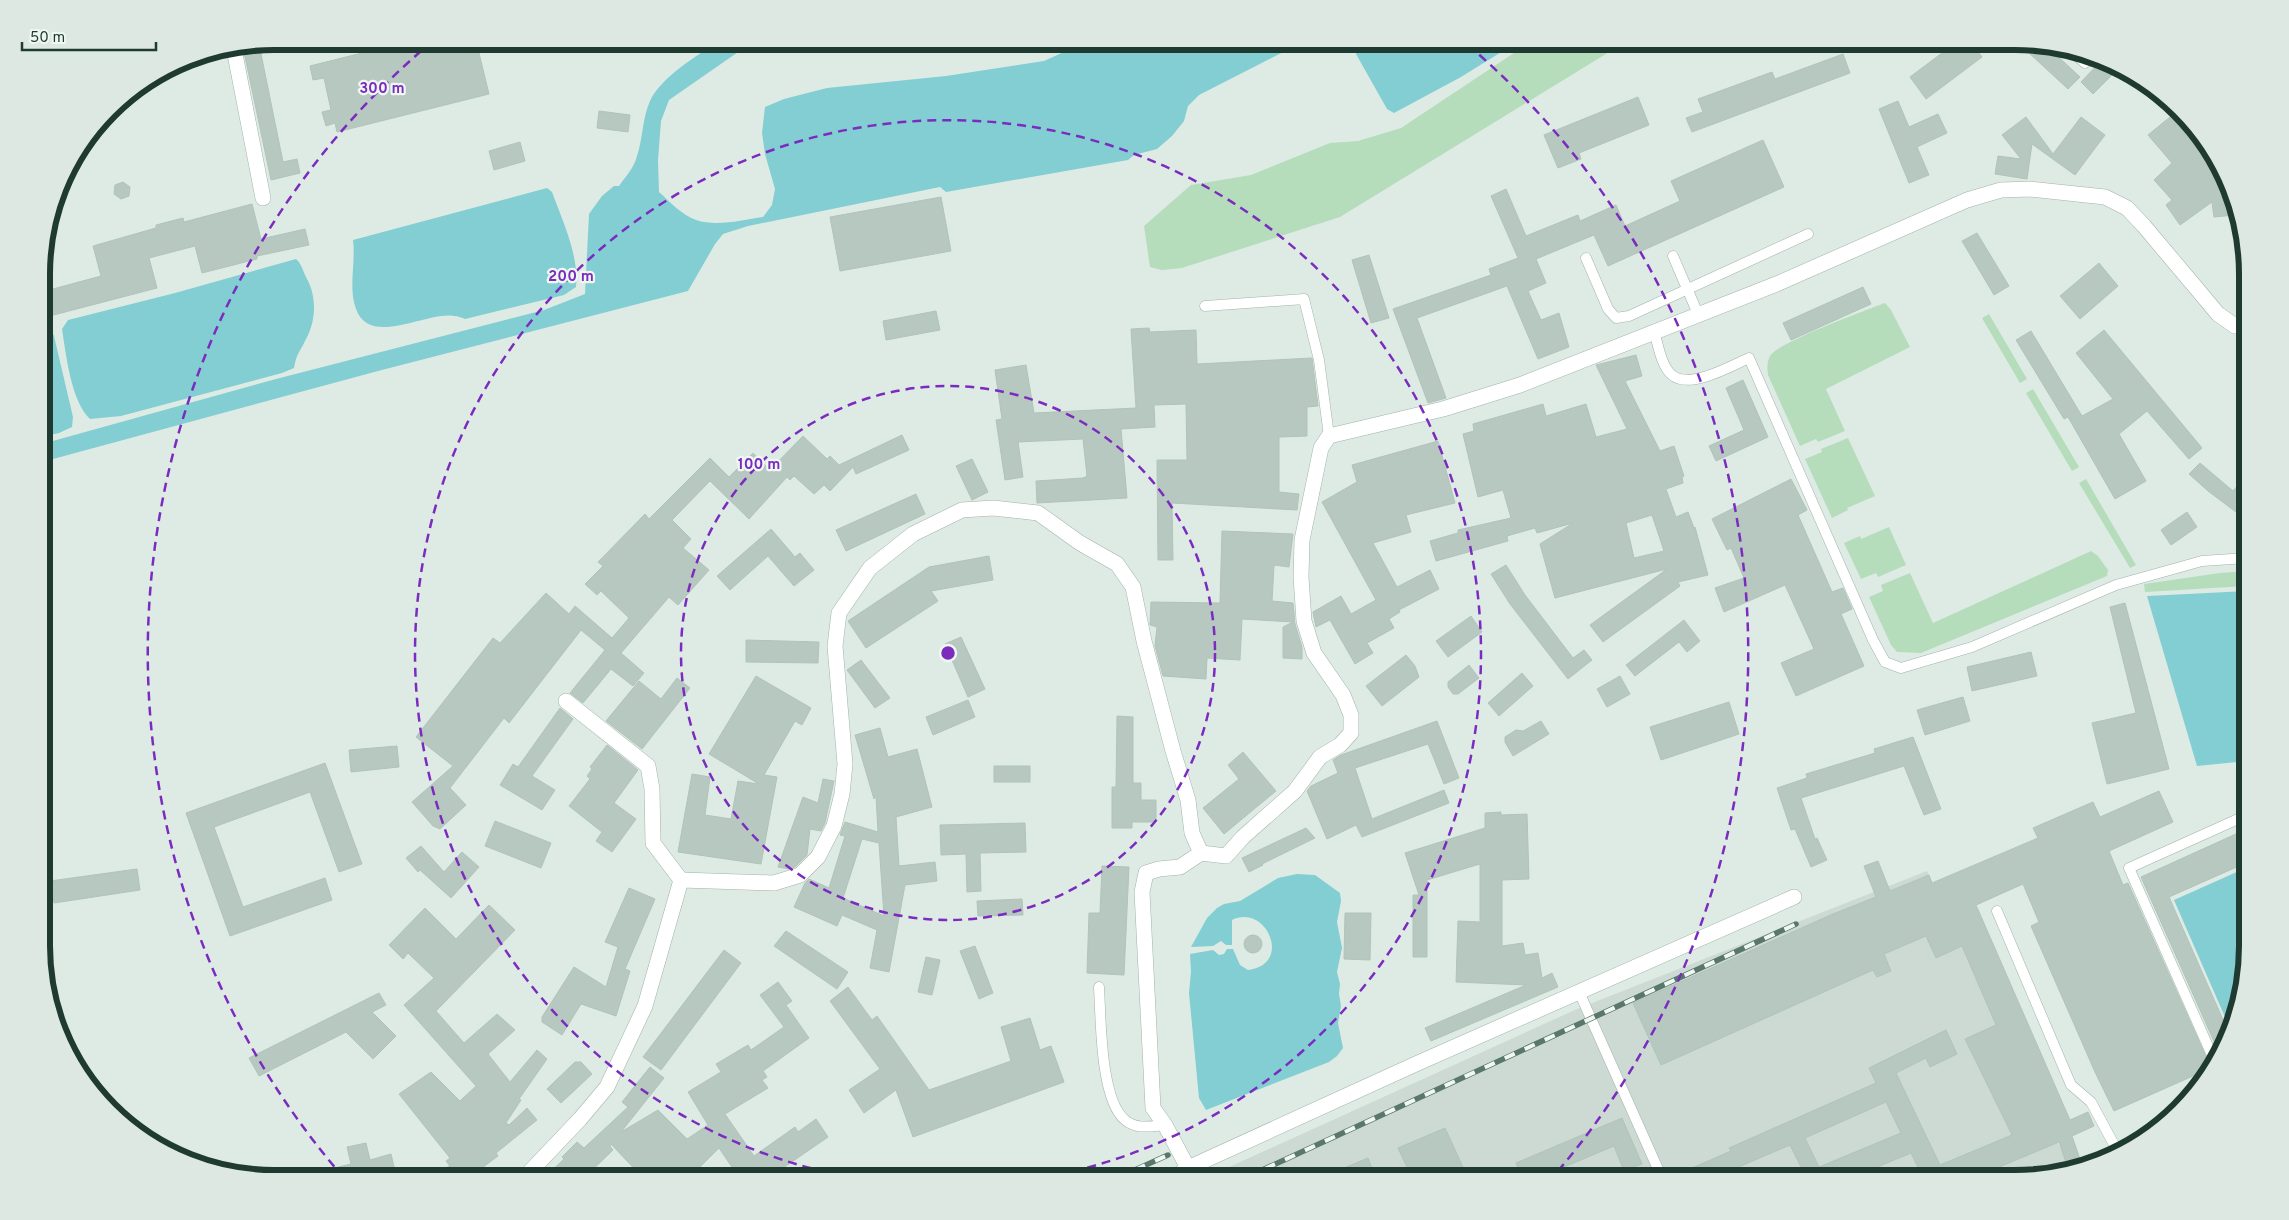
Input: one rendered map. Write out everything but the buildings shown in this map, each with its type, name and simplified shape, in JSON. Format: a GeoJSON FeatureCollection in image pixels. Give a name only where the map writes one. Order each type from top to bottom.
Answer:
{"type":"FeatureCollection","features":[{"type":"Feature","properties":{"kind":"street"},"geometry":{"type":"LineString","coordinates":[[235,53],[263,198]]}},
{"type":"Feature","properties":{"kind":"street"},"geometry":{"type":"LineString","coordinates":[[1188,1170],[1165,1125],[1153,1108],[1142,892],[1146,874],[1159,869],[1180,867],[1201,853],[1226,856],[1243,837],[1295,791],[1320,757],[1340,745],[1350,733],[1351,715],[1343,695],[1314,653],[1304,621],[1300,577],[1302,540],[1321,448],[1329,436],[1443,409],[1520,385],[1779,283],[1967,200],[2001,190],[2030,189],[2105,198],[2127,208],[2166,251],[2218,314],[2235,326],[2239,326]]}},
{"type":"Feature","properties":{"kind":"street"},"geometry":{"type":"LineString","coordinates":[[681,880],[774,883],[800,875],[818,857],[834,826],[842,794],[845,764],[835,646],[838,613],[870,568],[913,534],[962,510],[993,508],[1038,513],[1080,543],[1117,564],[1133,587],[1144,641],[1172,752],[1188,800],[1192,833],[1201,853]]}},
{"type":"Feature","properties":{"kind":"street"},"geometry":{"type":"LineString","coordinates":[[566,701],[648,766],[652,789],[653,843],[681,880]]}},
{"type":"Feature","properties":{"kind":"street"},"geometry":{"type":"LineString","coordinates":[[532,1170],[580,1119],[607,1087],[644,1006],[681,880]]}},
{"type":"Feature","properties":{"kind":"street"},"geometry":{"type":"LineString","coordinates":[[1196,1170],[1418,1064],[1580,994],[1794,897]]}},
{"type":"Feature","properties":{"kind":"lane"},"geometry":{"type":"LineString","coordinates":[[1586,258],[1608,309],[1616,318],[1629,316],[1808,234]]}},
{"type":"Feature","properties":{"kind":"lane"},"geometry":{"type":"LineString","coordinates":[[1673,256],[1698,314]]}},
{"type":"Feature","properties":{"kind":"lane"},"geometry":{"type":"LineString","coordinates":[[1205,306],[1304,300],[1320,360],[1329,436]]}},
{"type":"Feature","properties":{"kind":"lane"},"geometry":{"type":"LineString","coordinates":[[1654,331],[1665,365],[1672,375],[1684,380],[1709,376],[1749,358],[1873,640],[1885,662],[1902,668],[1972,648],[2116,585],[2202,561],[2239,559]]}},
{"type":"Feature","properties":{"kind":"lane"},"geometry":{"type":"LineString","coordinates":[[2211,1054],[2129,868],[2239,818]]}},
{"type":"Feature","properties":{"kind":"lane"},"geometry":{"type":"LineString","coordinates":[[1997,911],[2071,1084],[2091,1102],[2115,1146]]}},
{"type":"Feature","properties":{"kind":"lane"},"geometry":{"type":"LineString","coordinates":[[1099,987],[1103,1052],[1107,1078],[1117,1110],[1126,1121],[1140,1128],[1165,1125]]}},
{"type":"Feature","properties":{"kind":"lane"},"geometry":{"type":"LineString","coordinates":[[1580,994],[1658,1170]]}},
{"type":"Feature","properties":{"kind":"shaded area"},"geometry":{"type":"Polygon","coordinates":[[[1927,871],[2068,1163],[2030,1170],[1223,1170],[1577,1009],[1927,871]]]}},
{"type":"Feature","properties":{"kind":"green space"},"geometry":{"type":"Polygon","coordinates":[[[1518,50],[1612,50],[1340,217],[1182,268],[1162,270],[1150,267],[1144,226],[1191,185],[1251,175],[1330,143],[1358,141],[1401,128],[1518,50]]]}},
{"type":"Feature","properties":{"kind":"green space"},"geometry":{"type":"Polygon","coordinates":[[[1885,303],[1891,310],[1910,347],[1826,389],[1845,431],[1818,442],[1816,439],[1800,446],[1768,375],[1767,365],[1770,356],[1776,350],[1804,335],[1885,303]]]}},
{"type":"Feature","properties":{"kind":"green space"},"geometry":{"type":"Polygon","coordinates":[[[1989,314],[2027,379],[2020,383],[1982,318],[1989,314]]]}},
{"type":"Feature","properties":{"kind":"green space"},"geometry":{"type":"Polygon","coordinates":[[[2033,389],[2079,467],[2072,471],[2026,393],[2033,389]]]}},
{"type":"Feature","properties":{"kind":"green space"},"geometry":{"type":"Polygon","coordinates":[[[1848,438],[1875,496],[1847,508],[1848,510],[1832,518],[1805,459],[1822,452],[1821,449],[1848,438]]]}},
{"type":"Feature","properties":{"kind":"green space"},"geometry":{"type":"Polygon","coordinates":[[[2086,479],[2136,565],[2130,568],[2079,483],[2086,479]]]}},
{"type":"Feature","properties":{"kind":"green space"},"geometry":{"type":"Polygon","coordinates":[[[1889,527],[1906,565],[1878,577],[1876,573],[1861,579],[1844,543],[1860,536],[1861,539],[1889,527]]]}},
{"type":"Feature","properties":{"kind":"green space"},"geometry":{"type":"Polygon","coordinates":[[[2091,551],[2098,556],[2108,570],[2107,576],[1921,653],[1897,652],[1891,645],[1869,597],[1883,591],[1881,585],[1910,573],[1933,623],[2091,551]]]}},
{"type":"Feature","properties":{"kind":"green space"},"geometry":{"type":"Polygon","coordinates":[[[2239,572],[2239,586],[2145,592],[2144,584],[2239,572]]]}},
{"type":"Feature","properties":{"kind":"water"},"geometry":{"type":"Polygon","coordinates":[[[706,50],[741,50],[669,100],[661,121],[658,160],[659,192],[686,215],[696,220],[712,223],[763,217],[772,205],[775,189],[765,154],[762,133],[765,107],[784,99],[827,88],[946,76],[1044,61],[1068,50],[1287,50],[1199,95],[1188,106],[1184,121],[1172,136],[1157,149],[1134,155],[1128,160],[946,192],[940,187],[748,226],[723,234],[715,244],[688,291],[378,371],[50,460],[50,442],[276,379],[544,310],[585,294],[589,214],[602,196],[614,186],[619,186],[630,172],[636,160],[650,101],[671,75],[706,50]]]}},
{"type":"Feature","properties":{"kind":"water"},"geometry":{"type":"Polygon","coordinates":[[[1357,50],[1504,50],[1461,77],[1394,113],[1387,109],[1356,54],[1357,50]]]}},
{"type":"Feature","properties":{"kind":"water"},"geometry":{"type":"Polygon","coordinates":[[[547,188],[552,192],[573,251],[576,287],[564,295],[465,319],[455,316],[443,316],[386,327],[373,326],[363,320],[356,309],[354,301],[352,284],[353,240],[547,188]]]}},
{"type":"Feature","properties":{"kind":"water"},"geometry":{"type":"Polygon","coordinates":[[[296,259],[310,286],[314,309],[312,325],[294,368],[282,373],[121,416],[90,419],[84,411],[78,401],[70,377],[65,351],[62,329],[68,320],[175,293],[296,259]]]}},
{"type":"Feature","properties":{"kind":"water"},"geometry":{"type":"Polygon","coordinates":[[[50,328],[54,336],[73,417],[72,427],[50,435],[50,328]]]}},
{"type":"Feature","properties":{"kind":"water"},"geometry":{"type":"Polygon","coordinates":[[[2239,591],[2239,762],[2197,766],[2147,596],[2239,591]]]}},
{"type":"Feature","properties":{"kind":"water"},"geometry":{"type":"Polygon","coordinates":[[[2239,871],[2239,961],[2235,990],[2228,1016],[2225,1017],[2174,900],[2239,871]]]}},
{"type":"Feature","properties":{"kind":"water"},"geometry":{"type":"Polygon","coordinates":[[[1297,874],[1315,875],[1340,893],[1341,901],[1337,922],[1342,948],[1337,972],[1340,984],[1341,1006],[1338,1023],[1343,1048],[1329,1062],[1206,1110],[1199,1098],[1189,993],[1190,954],[1213,950],[1219,955],[1224,954],[1227,949],[1233,949],[1240,965],[1248,970],[1262,966],[1269,958],[1272,948],[1270,937],[1264,927],[1256,920],[1245,917],[1232,920],[1232,945],[1226,945],[1221,941],[1213,946],[1191,947],[1207,918],[1217,908],[1224,904],[1240,901],[1278,878],[1297,874]]]}},
{"type":"Feature","properties":{"kind":"railway"},"geometry":{"type":"LineString","coordinates":[[1262,1170],[1796,924]]}},
{"type":"Feature","properties":{"kind":"railway"},"geometry":{"type":"LineString","coordinates":[[1135,1170],[1168,1155]]}}]}
